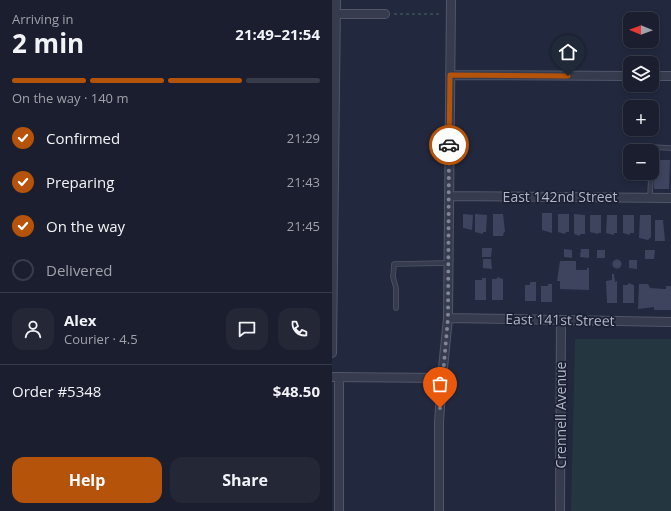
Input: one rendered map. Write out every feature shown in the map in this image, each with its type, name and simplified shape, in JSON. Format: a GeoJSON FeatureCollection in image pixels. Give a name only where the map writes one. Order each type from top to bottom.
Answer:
{"type":"FeatureCollection","features":[{"type":"Feature","properties":{"kind":"street"},"geometry":{"type":"LineString","coordinates":[[332,353],[334,14],[336,0]]}},
{"type":"Feature","properties":{"kind":"street"},"geometry":{"type":"LineString","coordinates":[[439,511],[439,422],[448,318],[451,0]]}},
{"type":"Feature","properties":{"kind":"street"},"geometry":{"type":"LineString","coordinates":[[334,14],[385,14]]}},
{"type":"Feature","properties":{"kind":"street"},"geometry":{"type":"LineString","coordinates":[[450,75],[623,76]]}},
{"type":"Feature","properties":{"kind":"street"},"geometry":{"type":"LineString","coordinates":[[659,76],[671,76]]}},
{"type":"Feature","properties":{"kind":"street","name":"East 142nd Street"},"geometry":{"type":"LineString","coordinates":[[449,196],[671,198]]}},
{"type":"Feature","properties":{"kind":"street","name":"East 141st Street"},"geometry":{"type":"LineString","coordinates":[[448,318],[671,322]]}},
{"type":"Feature","properties":{"kind":"street","name":"Crennell Avenue"},"geometry":{"type":"LineString","coordinates":[[560,511],[561,320]]}},
{"type":"Feature","properties":{"kind":"street"},"geometry":{"type":"LineString","coordinates":[[339,511],[335,377],[442,378]]}},
{"type":"Feature","properties":{"kind":"lane"},"geometry":{"type":"LineString","coordinates":[[659,147],[671,148]]}},
{"type":"Feature","properties":{"kind":"lane"},"geometry":{"type":"LineString","coordinates":[[650,198],[651,180]]}},
{"type":"Feature","properties":{"kind":"lane"},"geometry":{"type":"LineString","coordinates":[[396,308],[396,288],[393,277],[394,264],[448,263]]}},
{"type":"Feature","properties":{"kind":"shaded area"},"geometry":{"type":"Polygon","coordinates":[[[575,339],[671,339],[671,511],[571,511],[575,339]]]}},
{"type":"Feature","properties":{"kind":"building"},"geometry":{"type":"Polygon","coordinates":[[[659,160],[670,160],[669,189],[654,189],[654,180],[659,180],[659,160]]]}},
{"type":"Feature","properties":{"kind":"building"},"geometry":{"type":"Polygon","coordinates":[[[542,213],[552,213],[552,233],[542,230],[542,213]]]}},
{"type":"Feature","properties":{"kind":"building"},"geometry":{"type":"Polygon","coordinates":[[[463,214],[473,215],[472,230],[463,228],[463,214]]]}},
{"type":"Feature","properties":{"kind":"building"},"geometry":{"type":"Polygon","coordinates":[[[475,214],[487,215],[486,232],[483,232],[483,234],[475,232],[475,214]]]}},
{"type":"Feature","properties":{"kind":"building"},"geometry":{"type":"Polygon","coordinates":[[[493,214],[503,214],[505,232],[503,236],[493,236],[493,214]]]}},
{"type":"Feature","properties":{"kind":"building"},"geometry":{"type":"Polygon","coordinates":[[[558,214],[569,214],[569,232],[566,232],[565,234],[558,232],[558,214]]]}},
{"type":"Feature","properties":{"kind":"building"},"geometry":{"type":"Polygon","coordinates":[[[574,214],[585,215],[585,234],[580,234],[580,236],[574,234],[574,214]]]}},
{"type":"Feature","properties":{"kind":"building"},"geometry":{"type":"Polygon","coordinates":[[[590,215],[601,215],[601,233],[598,234],[590,232],[590,215]]]}},
{"type":"Feature","properties":{"kind":"building"},"geometry":{"type":"Polygon","coordinates":[[[607,215],[617,215],[617,233],[614,233],[614,235],[606,233],[607,215]]]}},
{"type":"Feature","properties":{"kind":"building"},"geometry":{"type":"Polygon","coordinates":[[[623,215],[634,215],[634,233],[630,233],[630,235],[623,233],[623,215]]]}},
{"type":"Feature","properties":{"kind":"building"},"geometry":{"type":"Polygon","coordinates":[[[640,215],[651,215],[651,237],[648,240],[639,238],[640,215]]]}},
{"type":"Feature","properties":{"kind":"building"},"geometry":{"type":"Polygon","coordinates":[[[655,220],[663,220],[665,241],[655,241],[655,220]]]}},
{"type":"Feature","properties":{"kind":"building"},"geometry":{"type":"Polygon","coordinates":[[[482,248],[492,248],[491,257],[482,257],[482,248]]]}},
{"type":"Feature","properties":{"kind":"building"},"geometry":{"type":"Polygon","coordinates":[[[564,249],[572,250],[572,258],[564,257],[564,249]]]}},
{"type":"Feature","properties":{"kind":"building"},"geometry":{"type":"Polygon","coordinates":[[[581,249],[589,249],[589,258],[580,257],[581,249]]]}},
{"type":"Feature","properties":{"kind":"building"},"geometry":{"type":"Polygon","coordinates":[[[597,250],[605,250],[605,258],[597,258],[597,250]]]}},
{"type":"Feature","properties":{"kind":"building"},"geometry":{"type":"Polygon","coordinates":[[[645,250],[655,250],[654,259],[645,259],[645,250]]]}},
{"type":"Feature","properties":{"kind":"building"},"geometry":{"type":"Polygon","coordinates":[[[483,259],[491,259],[492,269],[483,268],[483,259]]]}},
{"type":"Feature","properties":{"kind":"building"},"geometry":{"type":"Polygon","coordinates":[[[617,259],[622,264],[617,269],[612,264],[617,259]]]}},
{"type":"Feature","properties":{"kind":"building"},"geometry":{"type":"Polygon","coordinates":[[[629,260],[637,260],[637,269],[629,268],[629,260]]]}},
{"type":"Feature","properties":{"kind":"building"},"geometry":{"type":"Polygon","coordinates":[[[560,261],[576,261],[576,270],[587,270],[587,268],[589,268],[589,290],[560,289],[560,281],[557,281],[560,261]]]}},
{"type":"Feature","properties":{"kind":"building"},"geometry":{"type":"Polygon","coordinates":[[[612,274],[614,274],[615,282],[617,281],[617,303],[607,303],[606,281],[612,280],[612,274]]]}},
{"type":"Feature","properties":{"kind":"building"},"geometry":{"type":"Polygon","coordinates":[[[497,277],[503,279],[503,300],[492,300],[492,279],[497,279],[497,277]]]}},
{"type":"Feature","properties":{"kind":"building"},"geometry":{"type":"Polygon","coordinates":[[[482,278],[486,278],[486,300],[475,300],[475,280],[482,280],[482,278]]]}},
{"type":"Feature","properties":{"kind":"building"},"geometry":{"type":"Polygon","coordinates":[[[530,282],[536,282],[536,301],[525,301],[525,285],[530,285],[530,282]]]}},
{"type":"Feature","properties":{"kind":"building"},"geometry":{"type":"Polygon","coordinates":[[[628,283],[634,285],[634,303],[623,303],[623,285],[628,285],[628,283]]]}},
{"type":"Feature","properties":{"kind":"building"},"geometry":{"type":"Polygon","coordinates":[[[548,284],[552,284],[552,302],[541,302],[541,286],[548,286],[548,284]]]}},
{"type":"Feature","properties":{"kind":"building"},"geometry":{"type":"Polygon","coordinates":[[[639,284],[648,284],[650,288],[664,289],[666,289],[666,286],[671,286],[671,310],[654,310],[654,307],[638,309],[639,284]]]}},
{"type":"Feature","properties":{"kind":"way so far"},"geometry":{"type":"LineString","coordinates":[[440,408],[448,318],[449,145]]}},
{"type":"Feature","properties":{"kind":"route"},"geometry":{"type":"LineString","coordinates":[[449,145],[450,75],[568,76]]}}]}
